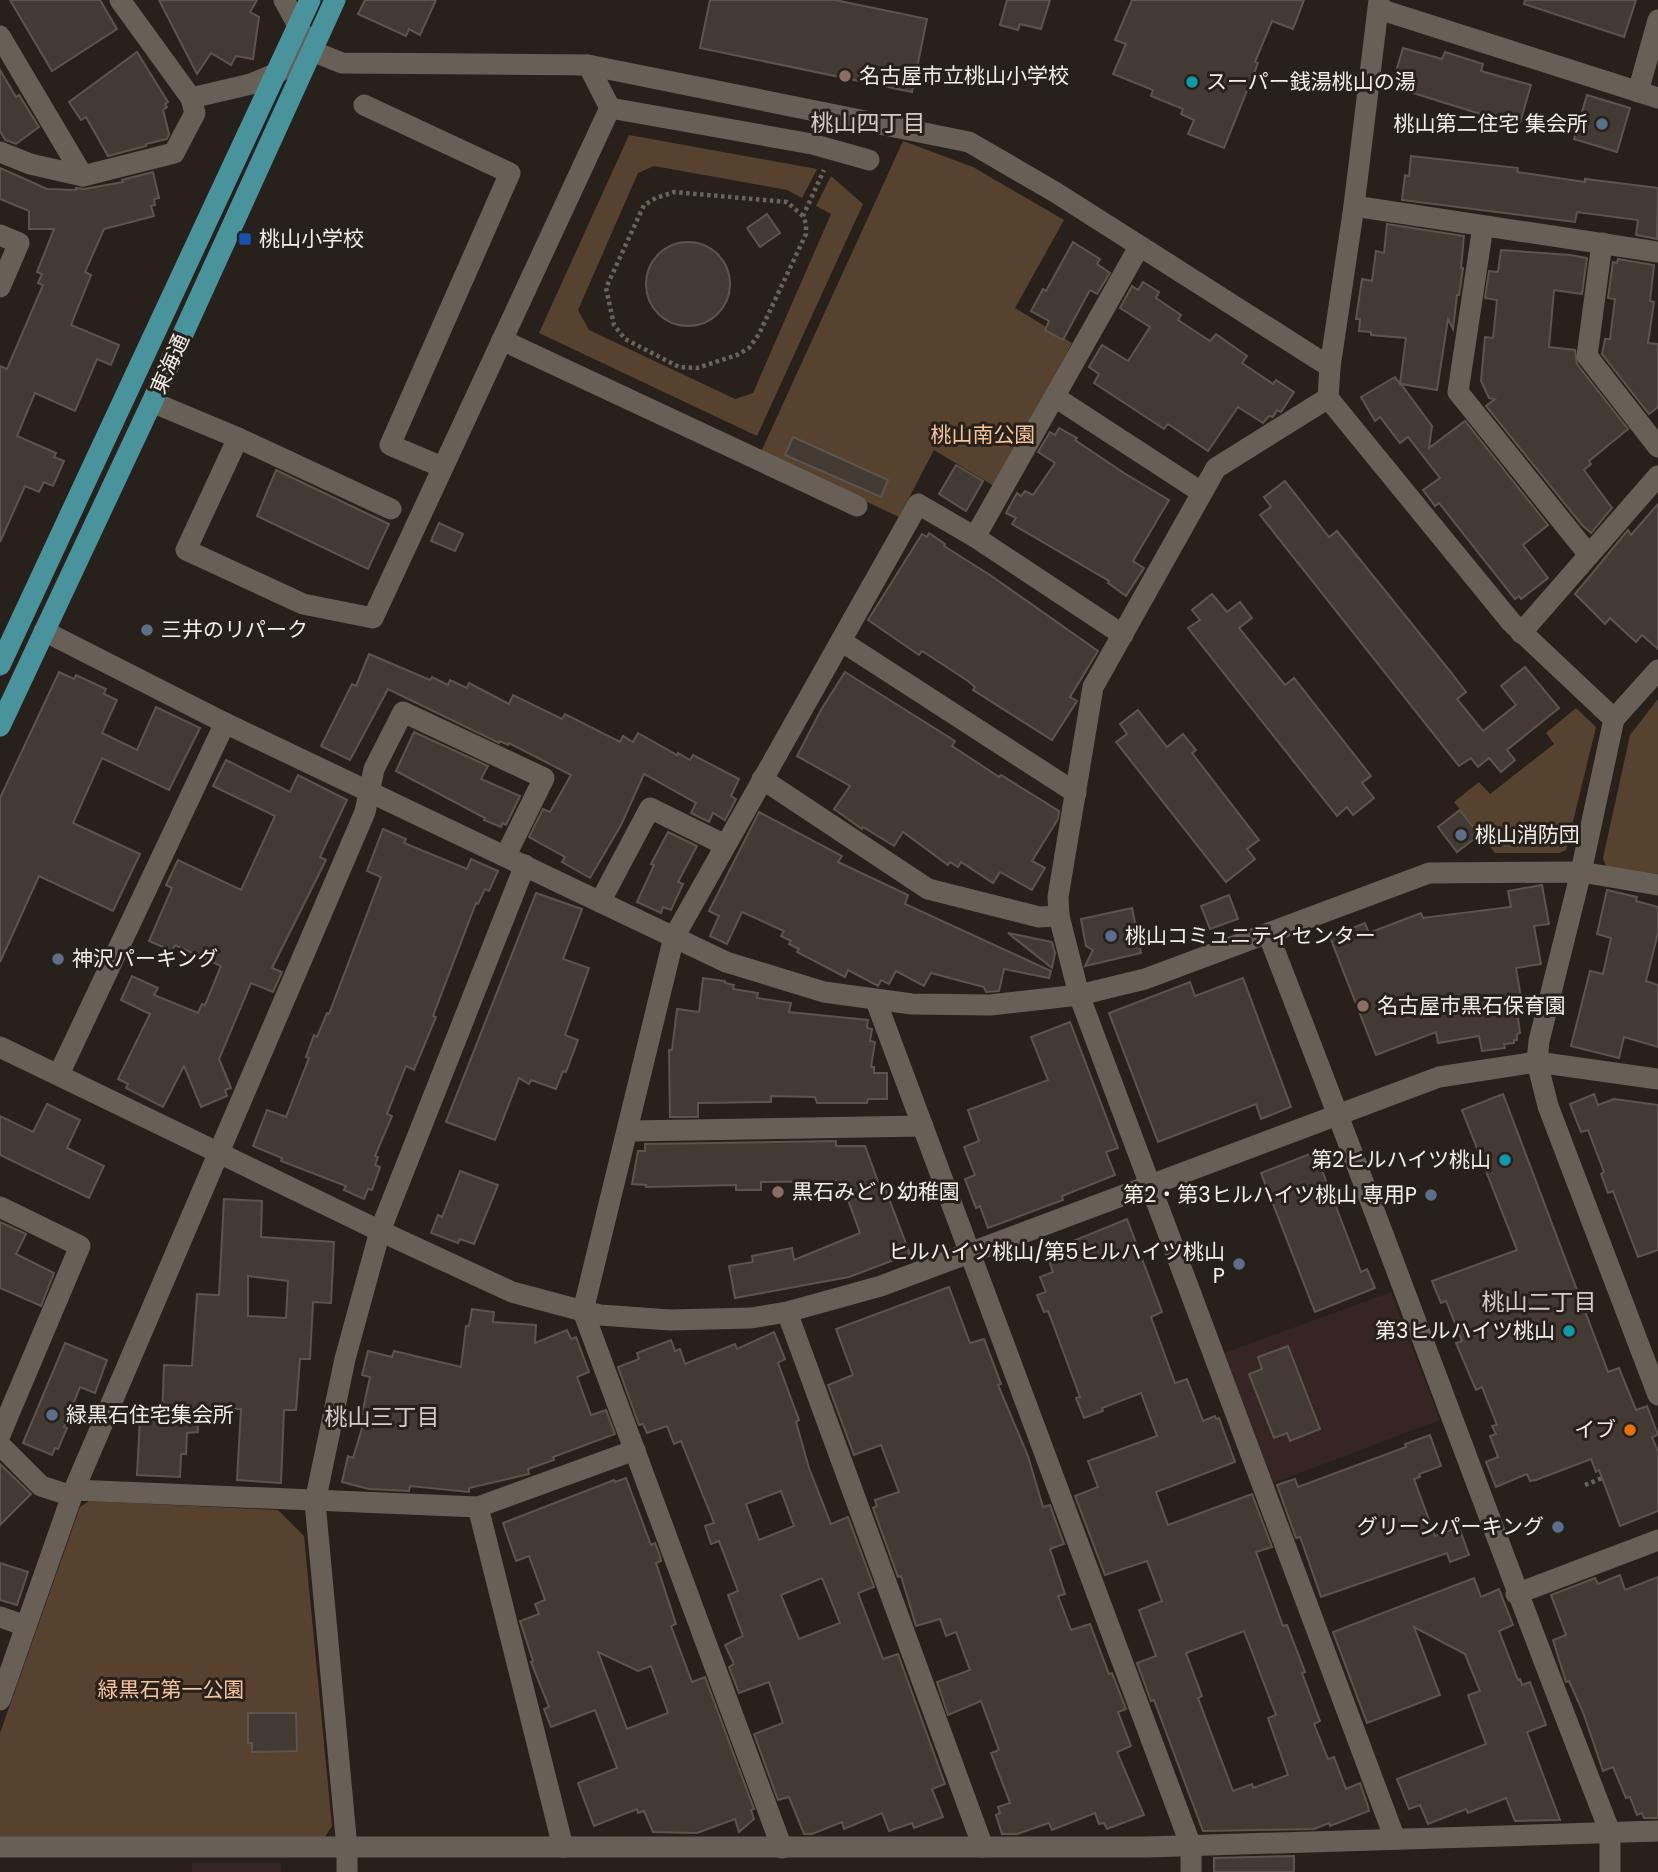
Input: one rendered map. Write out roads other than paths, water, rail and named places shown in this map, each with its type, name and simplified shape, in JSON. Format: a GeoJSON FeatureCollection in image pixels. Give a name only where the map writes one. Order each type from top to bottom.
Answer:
{"type":"FeatureCollection","features":[{"type":"Feature","properties":{"kind":"main road","name":"東海通"},"geometry":{"type":"LineString","coordinates":[[0,665],[310,0]]}},
{"type":"Feature","properties":{"kind":"main road","name":"東海通"},"geometry":{"type":"LineString","coordinates":[[0,726],[152,402],[335,0]]}},
{"type":"Feature","properties":{"kind":"street"},"geometry":{"type":"LineString","coordinates":[[0,152],[30,164],[83,176],[174,153],[195,113],[191,98],[120,0]]}},
{"type":"Feature","properties":{"kind":"street"},"geometry":{"type":"LineString","coordinates":[[284,0],[312,51],[342,63],[588,65],[969,142],[1055,192],[1330,367]]}},
{"type":"Feature","properties":{"kind":"street"},"geometry":{"type":"LineString","coordinates":[[1614,719],[1521,633],[1328,398],[1379,5],[1648,95],[1658,20]]}},
{"type":"Feature","properties":{"kind":"street"},"geometry":{"type":"LineString","coordinates":[[0,36],[83,176]]}},
{"type":"Feature","properties":{"kind":"street"},"geometry":{"type":"LineString","coordinates":[[191,98],[251,84],[277,73],[312,51]]}},
{"type":"Feature","properties":{"kind":"street"},"geometry":{"type":"LineString","coordinates":[[588,65],[610,108]]}},
{"type":"Feature","properties":{"kind":"street"},"geometry":{"type":"LineString","coordinates":[[364,105],[510,173],[390,445],[442,467]]}},
{"type":"Feature","properties":{"kind":"street"},"geometry":{"type":"LineString","coordinates":[[610,108],[812,144],[869,160]]}},
{"type":"Feature","properties":{"kind":"street"},"geometry":{"type":"LineString","coordinates":[[238,438],[186,550],[303,604],[373,618],[610,108]]}},
{"type":"Feature","properties":{"kind":"street"},"geometry":{"type":"LineString","coordinates":[[1354,206],[1658,252]]}},
{"type":"Feature","properties":{"kind":"street"},"geometry":{"type":"LineString","coordinates":[[1483,226],[1458,392],[1589,555]]}},
{"type":"Feature","properties":{"kind":"street"},"geometry":{"type":"LineString","coordinates":[[0,235],[19,243],[0,287]]}},
{"type":"Feature","properties":{"kind":"street"},"geometry":{"type":"LineString","coordinates":[[1602,243],[1587,356],[1658,447]]}},
{"type":"Feature","properties":{"kind":"street"},"geometry":{"type":"LineString","coordinates":[[975,537],[1139,247]]}},
{"type":"Feature","properties":{"kind":"street"},"geometry":{"type":"LineString","coordinates":[[502,340],[857,506]]}},
{"type":"Feature","properties":{"kind":"street"},"geometry":{"type":"LineString","coordinates":[[1055,397],[1201,492]]}},
{"type":"Feature","properties":{"kind":"street"},"geometry":{"type":"LineString","coordinates":[[1328,398],[1216,468],[1093,687],[1058,897],[1059,916],[1079,995],[1395,1839]]}},
{"type":"Feature","properties":{"kind":"street"},"geometry":{"type":"LineString","coordinates":[[152,402],[238,438],[391,509]]}},
{"type":"Feature","properties":{"kind":"street"},"geometry":{"type":"LineString","coordinates":[[1521,633],[1658,476]]}},
{"type":"Feature","properties":{"kind":"street"},"geometry":{"type":"LineString","coordinates":[[782,1848],[583,1311],[629,1131],[674,937],[918,504],[975,537],[1123,635]]}},
{"type":"Feature","properties":{"kind":"street"},"geometry":{"type":"LineString","coordinates":[[44,631],[225,723],[726,962],[824,992],[876,1001],[990,1005],[1079,995],[1145,979],[1429,873],[1581,872],[1658,885]]}},
{"type":"Feature","properties":{"kind":"street"},"geometry":{"type":"LineString","coordinates":[[841,642],[1076,793]]}},
{"type":"Feature","properties":{"kind":"street"},"geometry":{"type":"LineString","coordinates":[[1658,670],[1614,719],[1536,1062],[1548,1106],[1658,1395]]}},
{"type":"Feature","properties":{"kind":"street"},"geometry":{"type":"LineString","coordinates":[[0,1700],[73,1493],[365,812],[374,769],[403,712],[544,778],[506,855]]}},
{"type":"Feature","properties":{"kind":"street"},"geometry":{"type":"LineString","coordinates":[[59,1074],[225,723]]}},
{"type":"Feature","properties":{"kind":"street"},"geometry":{"type":"LineString","coordinates":[[762,779],[928,889],[1039,917],[1059,916]]}},
{"type":"Feature","properties":{"kind":"street"},"geometry":{"type":"LineString","coordinates":[[600,902],[650,808],[724,845]]}},
{"type":"Feature","properties":{"kind":"street"},"geometry":{"type":"LineString","coordinates":[[347,1872],[315,1502],[345,1359],[380,1231],[525,866]]}},
{"type":"Feature","properties":{"kind":"street"},"geometry":{"type":"LineString","coordinates":[[1268,934],[1339,1115],[1516,1594],[1610,1832],[1610,1872]]}},
{"type":"Feature","properties":{"kind":"street"},"geometry":{"type":"LineString","coordinates":[[876,1001],[1191,1846],[1191,1872]]}},
{"type":"Feature","properties":{"kind":"street"},"geometry":{"type":"LineString","coordinates":[[0,1047],[512,1292],[600,1315],[688,1320],[751,1318],[787,1312],[881,1286],[1439,1077],[1536,1062],[1658,1079]]}},
{"type":"Feature","properties":{"kind":"street"},"geometry":{"type":"LineString","coordinates":[[629,1131],[923,1126]]}},
{"type":"Feature","properties":{"kind":"street"},"geometry":{"type":"LineString","coordinates":[[0,1207],[80,1246],[0,1435]]}},
{"type":"Feature","properties":{"kind":"street"},"geometry":{"type":"LineString","coordinates":[[787,1312],[983,1847]]}},
{"type":"Feature","properties":{"kind":"street"},"geometry":{"type":"LineString","coordinates":[[0,1445],[41,1486],[73,1493],[478,1507],[635,1450]]}},
{"type":"Feature","properties":{"kind":"street"},"geometry":{"type":"LineString","coordinates":[[478,1507],[563,1847]]}},
{"type":"Feature","properties":{"kind":"street"},"geometry":{"type":"LineString","coordinates":[[1516,1594],[1658,1540]]}},
{"type":"Feature","properties":{"kind":"street"},"geometry":{"type":"LineString","coordinates":[[0,1617],[26,1626]]}},
{"type":"Feature","properties":{"kind":"street"},"geometry":{"type":"LineString","coordinates":[[0,1847],[1191,1846],[1658,1831]]}},
{"type":"Feature","properties":{"kind":"place","name":"名古屋市立桃山小学校"},"geometry":{"type":"Point","coordinates":[845,76]}},
{"type":"Feature","properties":{"kind":"place","name":"スーパー銭湯桃山の湯"},"geometry":{"type":"Point","coordinates":[1192,82]}},
{"type":"Feature","properties":{"kind":"place","name":"桃山第二住宅 集会所"},"geometry":{"type":"Point","coordinates":[1602,124]}},
{"type":"Feature","properties":{"kind":"place","name":"桃山小学校"},"geometry":{"type":"Point","coordinates":[245,239]}},
{"type":"Feature","properties":{"kind":"place","name":"三井のリパーク"},"geometry":{"type":"Point","coordinates":[147,630]}},
{"type":"Feature","properties":{"kind":"place","name":"桃山消防団"},"geometry":{"type":"Point","coordinates":[1461,835]}},
{"type":"Feature","properties":{"kind":"place","name":"桃山コミュニティセンター"},"geometry":{"type":"Point","coordinates":[1111,936]}},
{"type":"Feature","properties":{"kind":"place","name":"神沢パーキング"},"geometry":{"type":"Point","coordinates":[58,959]}},
{"type":"Feature","properties":{"kind":"place","name":"名古屋市黒石保育園"},"geometry":{"type":"Point","coordinates":[1363,1006]}},
{"type":"Feature","properties":{"kind":"place","name":"第2ヒルハイツ桃山"},"geometry":{"type":"Point","coordinates":[1505,1160]}},
{"type":"Feature","properties":{"kind":"place","name":"黒石みどり幼稚園"},"geometry":{"type":"Point","coordinates":[778,1192]}},
{"type":"Feature","properties":{"kind":"place","name":"第2・第3ヒルハイツ桃山 専用P"},"geometry":{"type":"Point","coordinates":[1431,1195]}},
{"type":"Feature","properties":{"kind":"place","name":"ヒルハイツ桃山/第5ヒルハイツ桃山 P"},"geometry":{"type":"Point","coordinates":[1239,1264]}},
{"type":"Feature","properties":{"kind":"place","name":"第3ヒルハイツ桃山"},"geometry":{"type":"Point","coordinates":[1569,1331]}},
{"type":"Feature","properties":{"kind":"place","name":"緑黒石住宅集会所"},"geometry":{"type":"Point","coordinates":[52,1415]}},
{"type":"Feature","properties":{"kind":"place","name":"イブ"},"geometry":{"type":"Point","coordinates":[1630,1430]}},
{"type":"Feature","properties":{"kind":"place","name":"グリーンパーキング"},"geometry":{"type":"Point","coordinates":[1558,1527]}},
{"type":"Feature","properties":{"kind":"district","name":"桃山四丁目"},"geometry":{"type":"Point","coordinates":[868,123]}},
{"type":"Feature","properties":{"kind":"district","name":"桃山二丁目"},"geometry":{"type":"Point","coordinates":[1539,1302]}},
{"type":"Feature","properties":{"kind":"district","name":"桃山三丁目"},"geometry":{"type":"Point","coordinates":[382,1417]}},
{"type":"Feature","properties":{"kind":"park label","name":"桃山南公園"},"geometry":{"type":"Point","coordinates":[983,435]}},
{"type":"Feature","properties":{"kind":"park label","name":"緑黒石第一公園"},"geometry":{"type":"Point","coordinates":[171,1690]}}]}
